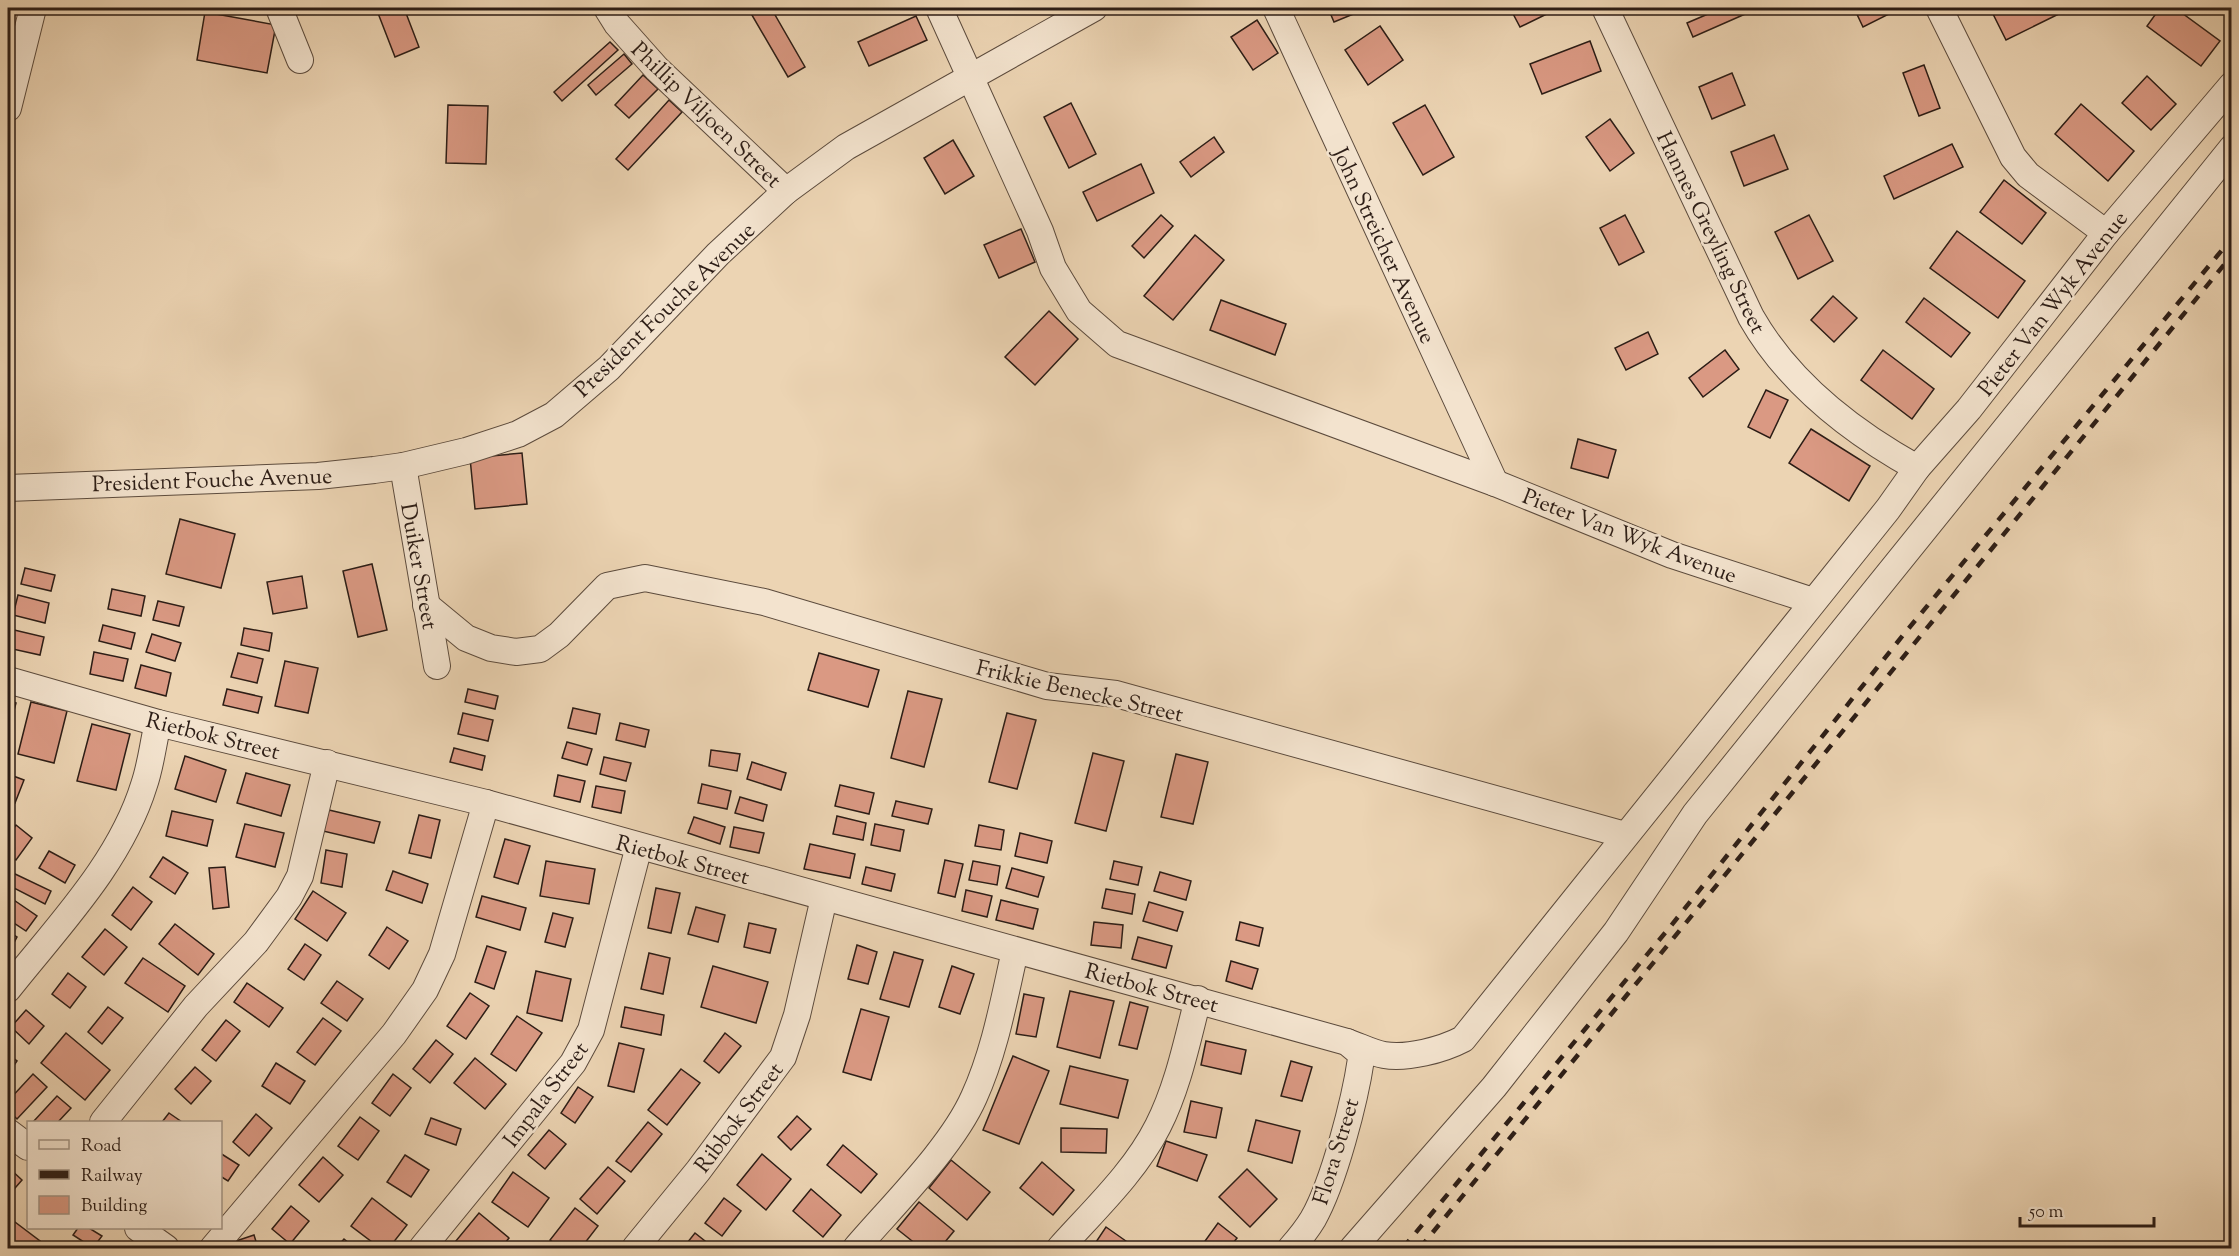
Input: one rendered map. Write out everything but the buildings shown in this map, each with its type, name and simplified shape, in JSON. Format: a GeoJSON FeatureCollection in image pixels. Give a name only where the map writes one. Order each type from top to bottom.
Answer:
{"type":"FeatureCollection","features":[{"type":"Feature","properties":{"kind":"street"},"geometry":{"type":"LineString","coordinates":[[8,108],[33,8]]}},
{"type":"Feature","properties":{"kind":"street"},"geometry":{"type":"LineString","coordinates":[[279,8],[300,60]]}},
{"type":"Feature","properties":{"kind":"street","name":"Phillip Viljoen Street"},"geometry":{"type":"LineString","coordinates":[[607,8],[617,24],[657,69],[786,191]]}},
{"type":"Feature","properties":{"kind":"street","name":"Pieter Van Wyk Avenue"},"geometry":{"type":"LineString","coordinates":[[939,8],[1040,231],[1053,268],[1080,311],[1117,344],[1495,483],[1672,555],[1813,601],[1888,509],[1917,468],[1970,409],[2106,233],[2232,86]]}},
{"type":"Feature","properties":{"kind":"street","name":"President Fouche Avenue"},"geometry":{"type":"LineString","coordinates":[[8,488],[318,476],[403,466],[466,451],[518,434],[554,415],[609,368],[718,254],[786,191],[846,147],[1094,8]]}},
{"type":"Feature","properties":{"kind":"street","name":"John Streicher Avenue"},"geometry":{"type":"LineString","coordinates":[[1276,8],[1495,483]]}},
{"type":"Feature","properties":{"kind":"street","name":"Hannes Greyling Street"},"geometry":{"type":"LineString","coordinates":[[1605,8],[1750,317],[1768,347],[1814,393],[1871,441],[1917,468]]}},
{"type":"Feature","properties":{"kind":"street"},"geometry":{"type":"LineString","coordinates":[[1939,8],[2013,157],[2028,175],[2106,233]]}},
{"type":"Feature","properties":{"kind":"street"},"geometry":{"type":"LineString","coordinates":[[1353,1248],[1494,1087],[1616,932],[1695,814],[2232,148]]}},
{"type":"Feature","properties":{"kind":"street","name":"Duiker Street"},"geometry":{"type":"LineString","coordinates":[[403,466],[437,666]]}},
{"type":"Feature","properties":{"kind":"street","name":"Frikkie Benecke Street"},"geometry":{"type":"LineString","coordinates":[[426,605],[466,638],[516,652],[540,649],[559,635],[607,586],[645,578],[764,602],[1047,686],[1116,694],[1625,835]]}},
{"type":"Feature","properties":{"kind":"street","name":"Rietbok Street"},"geometry":{"type":"LineString","coordinates":[[8,680],[158,723],[486,804],[1015,951],[1198,999],[1384,1055],[1419,1052],[1463,1039],[1506,989],[1625,835],[1813,601]]}},
{"type":"Feature","properties":{"kind":"street"},"geometry":{"type":"LineString","coordinates":[[8,990],[94,881],[120,839],[145,784],[158,723]]}},
{"type":"Feature","properties":{"kind":"street"},"geometry":{"type":"LineString","coordinates":[[104,1121],[196,1006],[256,942],[290,897],[302,866],[327,763]]}},
{"type":"Feature","properties":{"kind":"street"},"geometry":{"type":"LineString","coordinates":[[213,1248],[394,1034],[425,990],[445,945],[486,804]]}},
{"type":"Feature","properties":{"kind":"street","name":"Impala Street"},"geometry":{"type":"LineString","coordinates":[[422,1248],[573,1063],[591,1030],[639,846]]}},
{"type":"Feature","properties":{"kind":"street","name":"Ribbok Street"},"geometry":{"type":"LineString","coordinates":[[635,1248],[698,1172],[783,1057],[797,1016],[824,898]]}},
{"type":"Feature","properties":{"kind":"street"},"geometry":{"type":"LineString","coordinates":[[856,1248],[948,1139],[973,1099],[984,1073],[1015,951]]}},
{"type":"Feature","properties":{"kind":"street"},"geometry":{"type":"LineString","coordinates":[[1060,1248],[1133,1163],[1157,1128],[1180,1065],[1198,999]]}},
{"type":"Feature","properties":{"kind":"street","name":"Flora Street"},"geometry":{"type":"LineString","coordinates":[[1291,1248],[1313,1219],[1329,1179],[1359,1073],[1361,1059],[1351,1045]]}},
{"type":"Feature","properties":{"kind":"street"},"geometry":{"type":"LineString","coordinates":[[8,1132],[27,1146]]}},
{"type":"Feature","properties":{"kind":"street"},"geometry":{"type":"LineString","coordinates":[[141,1229],[166,1248]]}},
{"type":"Feature","properties":{"kind":"railway"},"geometry":{"type":"LineString","coordinates":[[1403,1248],[1670,927],[1904,634],[2232,238]]}},
{"type":"Feature","properties":{"kind":"railway"},"geometry":{"type":"LineString","coordinates":[[1420,1248],[2232,255]]}}]}
